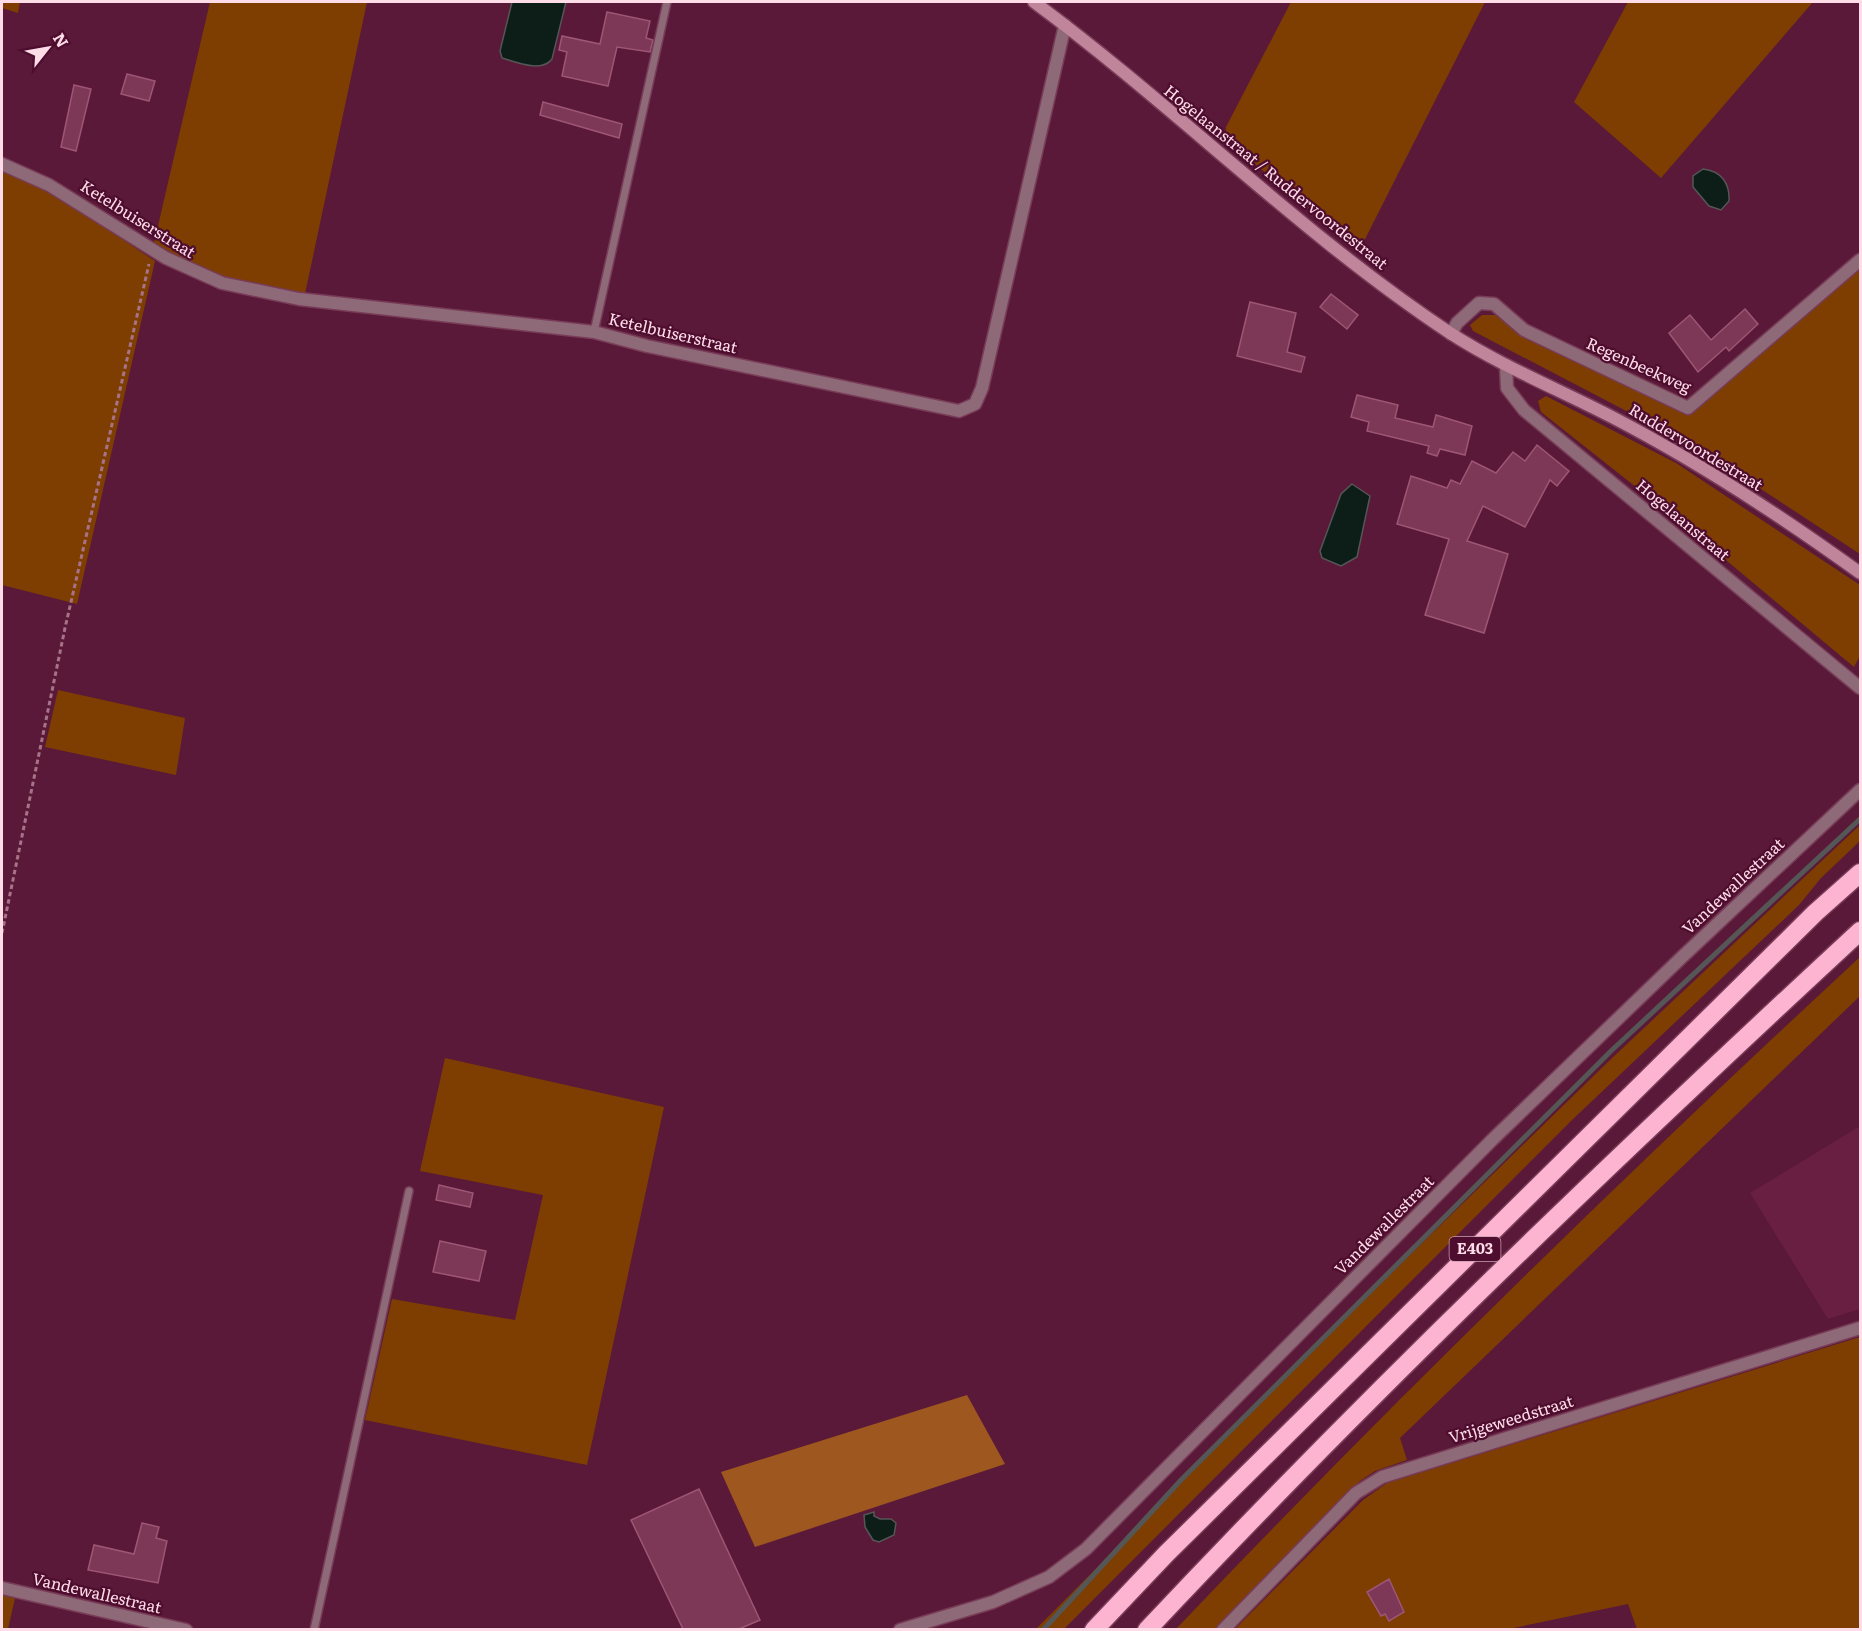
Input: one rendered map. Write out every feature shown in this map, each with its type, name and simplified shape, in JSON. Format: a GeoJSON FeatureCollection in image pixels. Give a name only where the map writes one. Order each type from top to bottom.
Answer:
{"type":"FeatureCollection","features":[{"type":"Feature","properties":{"kind":"highway","name":"E403"},"geometry":{"type":"LineString","coordinates":[[1094,1629],[1166,1554],[1630,1096],[1860,873]]}},
{"type":"Feature","properties":{"kind":"highway","name":"E403"},"geometry":{"type":"LineString","coordinates":[[1147,1629],[1463,1310],[1700,1079],[1860,931]]}},
{"type":"Feature","properties":{"kind":"street","name":"Hogelaanstraat / Ruddervoordestraat"},"geometry":{"type":"LineString","coordinates":[[1034,2],[1065,25],[1351,263],[1451,334],[1506,365]]}},
{"type":"Feature","properties":{"kind":"street","name":"Ketelbuiserstraat"},"geometry":{"type":"LineString","coordinates":[[2,164],[66,194],[152,249],[206,278],[256,292],[594,332],[647,346],[959,411],[971,406],[982,388],[1065,25]]}},
{"type":"Feature","properties":{"kind":"street","name":"Regenbeekweg"},"geometry":{"type":"LineString","coordinates":[[1451,334],[1457,323],[1479,303],[1494,304],[1524,330],[1688,408],[1860,260]]}},
{"type":"Feature","properties":{"kind":"street","name":"Ruddervoordestraat"},"geometry":{"type":"LineString","coordinates":[[1506,365],[1612,417],[1696,464],[1799,530],[1860,573]]}},
{"type":"Feature","properties":{"kind":"street","name":"Hogelaanstraat"},"geometry":{"type":"LineString","coordinates":[[1506,365],[1507,388],[1524,410],[1860,688]]}},
{"type":"Feature","properties":{"kind":"street","name":"Vandewallestraat"},"geometry":{"type":"LineString","coordinates":[[900,1629],[1002,1598],[1049,1577],[1086,1549],[1492,1140],[1680,958],[1860,790]]}},
{"type":"Feature","properties":{"kind":"street","name":"Vrijgeweedstraat"},"geometry":{"type":"LineString","coordinates":[[1223,1629],[1356,1493],[1382,1477],[1860,1328]]}},
{"type":"Feature","properties":{"kind":"street","name":"Vandewallestraat"},"geometry":{"type":"LineString","coordinates":[[2,1588],[186,1629]]}},
{"type":"Feature","properties":{"kind":"lane"},"geometry":{"type":"LineString","coordinates":[[594,332],[667,2]]}},
{"type":"Feature","properties":{"kind":"lane"},"geometry":{"type":"LineString","coordinates":[[314,1629],[409,1191]]}},
{"type":"Feature","properties":{"kind":"path"},"geometry":{"type":"LineString","coordinates":[[2,933],[68,617],[152,249]]}},
{"type":"Feature","properties":{"kind":"shaded area"},"geometry":{"type":"Polygon","coordinates":[[[2,2],[20,2],[18,13],[2,8],[2,2]]]}},
{"type":"Feature","properties":{"kind":"shaded area"},"geometry":{"type":"Polygon","coordinates":[[[210,2],[367,2],[305,294],[215,277],[184,263],[154,243],[210,2]]]}},
{"type":"Feature","properties":{"kind":"shaded area"},"geometry":{"type":"Polygon","coordinates":[[[512,2],[566,2],[552,59],[548,63],[535,66],[502,58],[500,51],[512,2]]]}},
{"type":"Feature","properties":{"kind":"shaded area"},"geometry":{"type":"Polygon","coordinates":[[[1291,2],[1485,2],[1360,249],[1236,149],[1226,137],[1226,127],[1291,2]]]}},
{"type":"Feature","properties":{"kind":"shaded area"},"geometry":{"type":"Polygon","coordinates":[[[1628,2],[1813,2],[1661,178],[1574,102],[1628,2]]]}},
{"type":"Feature","properties":{"kind":"shaded area"},"geometry":{"type":"Polygon","coordinates":[[[1703,169],[1715,172],[1726,183],[1729,201],[1721,210],[1709,206],[1693,187],[1693,176],[1703,169]]]}},
{"type":"Feature","properties":{"kind":"shaded area"},"geometry":{"type":"Polygon","coordinates":[[[2,170],[62,200],[155,261],[77,604],[2,585],[2,170]]]}},
{"type":"Feature","properties":{"kind":"shaded area"},"geometry":{"type":"Polygon","coordinates":[[[1860,269],[1860,554],[1703,451],[1473,331],[1470,325],[1482,315],[1495,315],[1513,328],[1693,413],[1860,269]]]}},
{"type":"Feature","properties":{"kind":"shaded area"},"geometry":{"type":"Polygon","coordinates":[[[1546,396],[1676,463],[1860,585],[1860,656],[1854,667],[1684,525],[1541,412],[1538,401],[1546,396]]]}},
{"type":"Feature","properties":{"kind":"shaded area"},"geometry":{"type":"Polygon","coordinates":[[[1352,484],[1370,496],[1357,557],[1341,566],[1322,558],[1320,551],[1341,494],[1352,484]]]}},
{"type":"Feature","properties":{"kind":"shaded area"},"geometry":{"type":"Polygon","coordinates":[[[58,690],[185,718],[176,775],[45,747],[58,690]]]}},
{"type":"Feature","properties":{"kind":"shaded area"},"geometry":{"type":"Polygon","coordinates":[[[1860,825],[1860,841],[1821,878],[1799,905],[1571,1121],[1064,1629],[1036,1629],[1339,1324],[1610,1060],[1860,825]]]}},
{"type":"Feature","properties":{"kind":"shaded area"},"geometry":{"type":"Polygon","coordinates":[[[1860,957],[1860,996],[1400,1438],[1407,1460],[1375,1471],[1360,1481],[1216,1629],[1175,1630],[1427,1372],[1685,1121],[1860,957]]]}},
{"type":"Feature","properties":{"kind":"shaded area"},"geometry":{"type":"Polygon","coordinates":[[[445,1058],[664,1107],[587,1465],[365,1420],[392,1299],[515,1320],[543,1195],[420,1171],[445,1058]]]}},
{"type":"Feature","properties":{"kind":"shaded area"},"geometry":{"type":"Polygon","coordinates":[[[1860,1126],[1860,1309],[1828,1319],[1750,1193],[1860,1126]]]}},
{"type":"Feature","properties":{"kind":"shaded area"},"geometry":{"type":"Polygon","coordinates":[[[1860,1337],[1860,1629],[1637,1629],[1628,1604],[1509,1629],[1234,1630],[1363,1500],[1387,1483],[1860,1337]]]}},
{"type":"Feature","properties":{"kind":"shaded area"},"geometry":{"type":"Polygon","coordinates":[[[967,1395],[1005,1464],[755,1547],[721,1472],[967,1395]]]}},
{"type":"Feature","properties":{"kind":"shaded area"},"geometry":{"type":"Polygon","coordinates":[[[874,1512],[874,1516],[880,1519],[891,1519],[896,1523],[894,1535],[879,1542],[873,1540],[865,1527],[864,1515],[874,1512]]]}},
{"type":"Feature","properties":{"kind":"shaded area"},"geometry":{"type":"Polygon","coordinates":[[[2,1595],[15,1598],[8,1629],[2,1629],[2,1595]]]}},
{"type":"Feature","properties":{"kind":"building"},"geometry":{"type":"Polygon","coordinates":[[[607,12],[650,21],[646,38],[653,40],[650,52],[617,47],[608,86],[562,76],[567,52],[559,50],[562,36],[600,44],[607,12]]]}},
{"type":"Feature","properties":{"kind":"building"},"geometry":{"type":"Polygon","coordinates":[[[127,74],[155,81],[149,101],[121,94],[127,74]]]}},
{"type":"Feature","properties":{"kind":"building"},"geometry":{"type":"Polygon","coordinates":[[[74,85],[91,89],[76,151],[61,147],[74,85]]]}},
{"type":"Feature","properties":{"kind":"building"},"geometry":{"type":"Polygon","coordinates":[[[543,102],[622,124],[619,138],[540,115],[543,102]]]}},
{"type":"Feature","properties":{"kind":"building"},"geometry":{"type":"Polygon","coordinates":[[[1331,294],[1358,315],[1347,329],[1320,307],[1331,294]]]}},
{"type":"Feature","properties":{"kind":"building"},"geometry":{"type":"Polygon","coordinates":[[[1250,302],[1296,313],[1287,352],[1305,357],[1301,372],[1237,356],[1250,302]]]}},
{"type":"Feature","properties":{"kind":"building"},"geometry":{"type":"Polygon","coordinates":[[[1745,309],[1758,324],[1729,351],[1726,347],[1698,372],[1669,333],[1690,315],[1711,340],[1745,309]]]}},
{"type":"Feature","properties":{"kind":"building"},"geometry":{"type":"Polygon","coordinates":[[[1357,395],[1398,405],[1395,418],[1433,427],[1436,415],[1472,426],[1465,455],[1440,449],[1437,456],[1427,453],[1429,446],[1367,431],[1369,422],[1351,417],[1357,395]]]}},
{"type":"Feature","properties":{"kind":"building"},"geometry":{"type":"Polygon","coordinates":[[[1537,445],[1569,471],[1557,486],[1550,480],[1525,527],[1483,506],[1467,541],[1508,554],[1484,633],[1425,615],[1449,539],[1397,524],[1411,476],[1447,488],[1451,480],[1460,484],[1472,461],[1496,473],[1513,452],[1525,461],[1537,445]]]}},
{"type":"Feature","properties":{"kind":"building"},"geometry":{"type":"Polygon","coordinates":[[[439,1185],[473,1193],[470,1207],[436,1200],[439,1185]]]}},
{"type":"Feature","properties":{"kind":"building"},"geometry":{"type":"Polygon","coordinates":[[[440,1241],[486,1251],[479,1281],[433,1272],[440,1241]]]}},
{"type":"Feature","properties":{"kind":"building"},"geometry":{"type":"Polygon","coordinates":[[[699,1489],[760,1620],[739,1629],[683,1629],[631,1520],[699,1489]]]}},
{"type":"Feature","properties":{"kind":"building"},"geometry":{"type":"Polygon","coordinates":[[[142,1523],[159,1527],[156,1538],[167,1541],[158,1583],[88,1570],[94,1545],[134,1554],[142,1523]]]}},
{"type":"Feature","properties":{"kind":"building"},"geometry":{"type":"Polygon","coordinates":[[[1389,1579],[1404,1612],[1389,1621],[1385,1614],[1381,1616],[1367,1592],[1389,1579]]]}},
{"type":"Feature","properties":{"kind":"waterway"},"geometry":{"type":"LineString","coordinates":[[1043,1630],[1181,1480],[1611,1051],[1860,819]]}}]}
